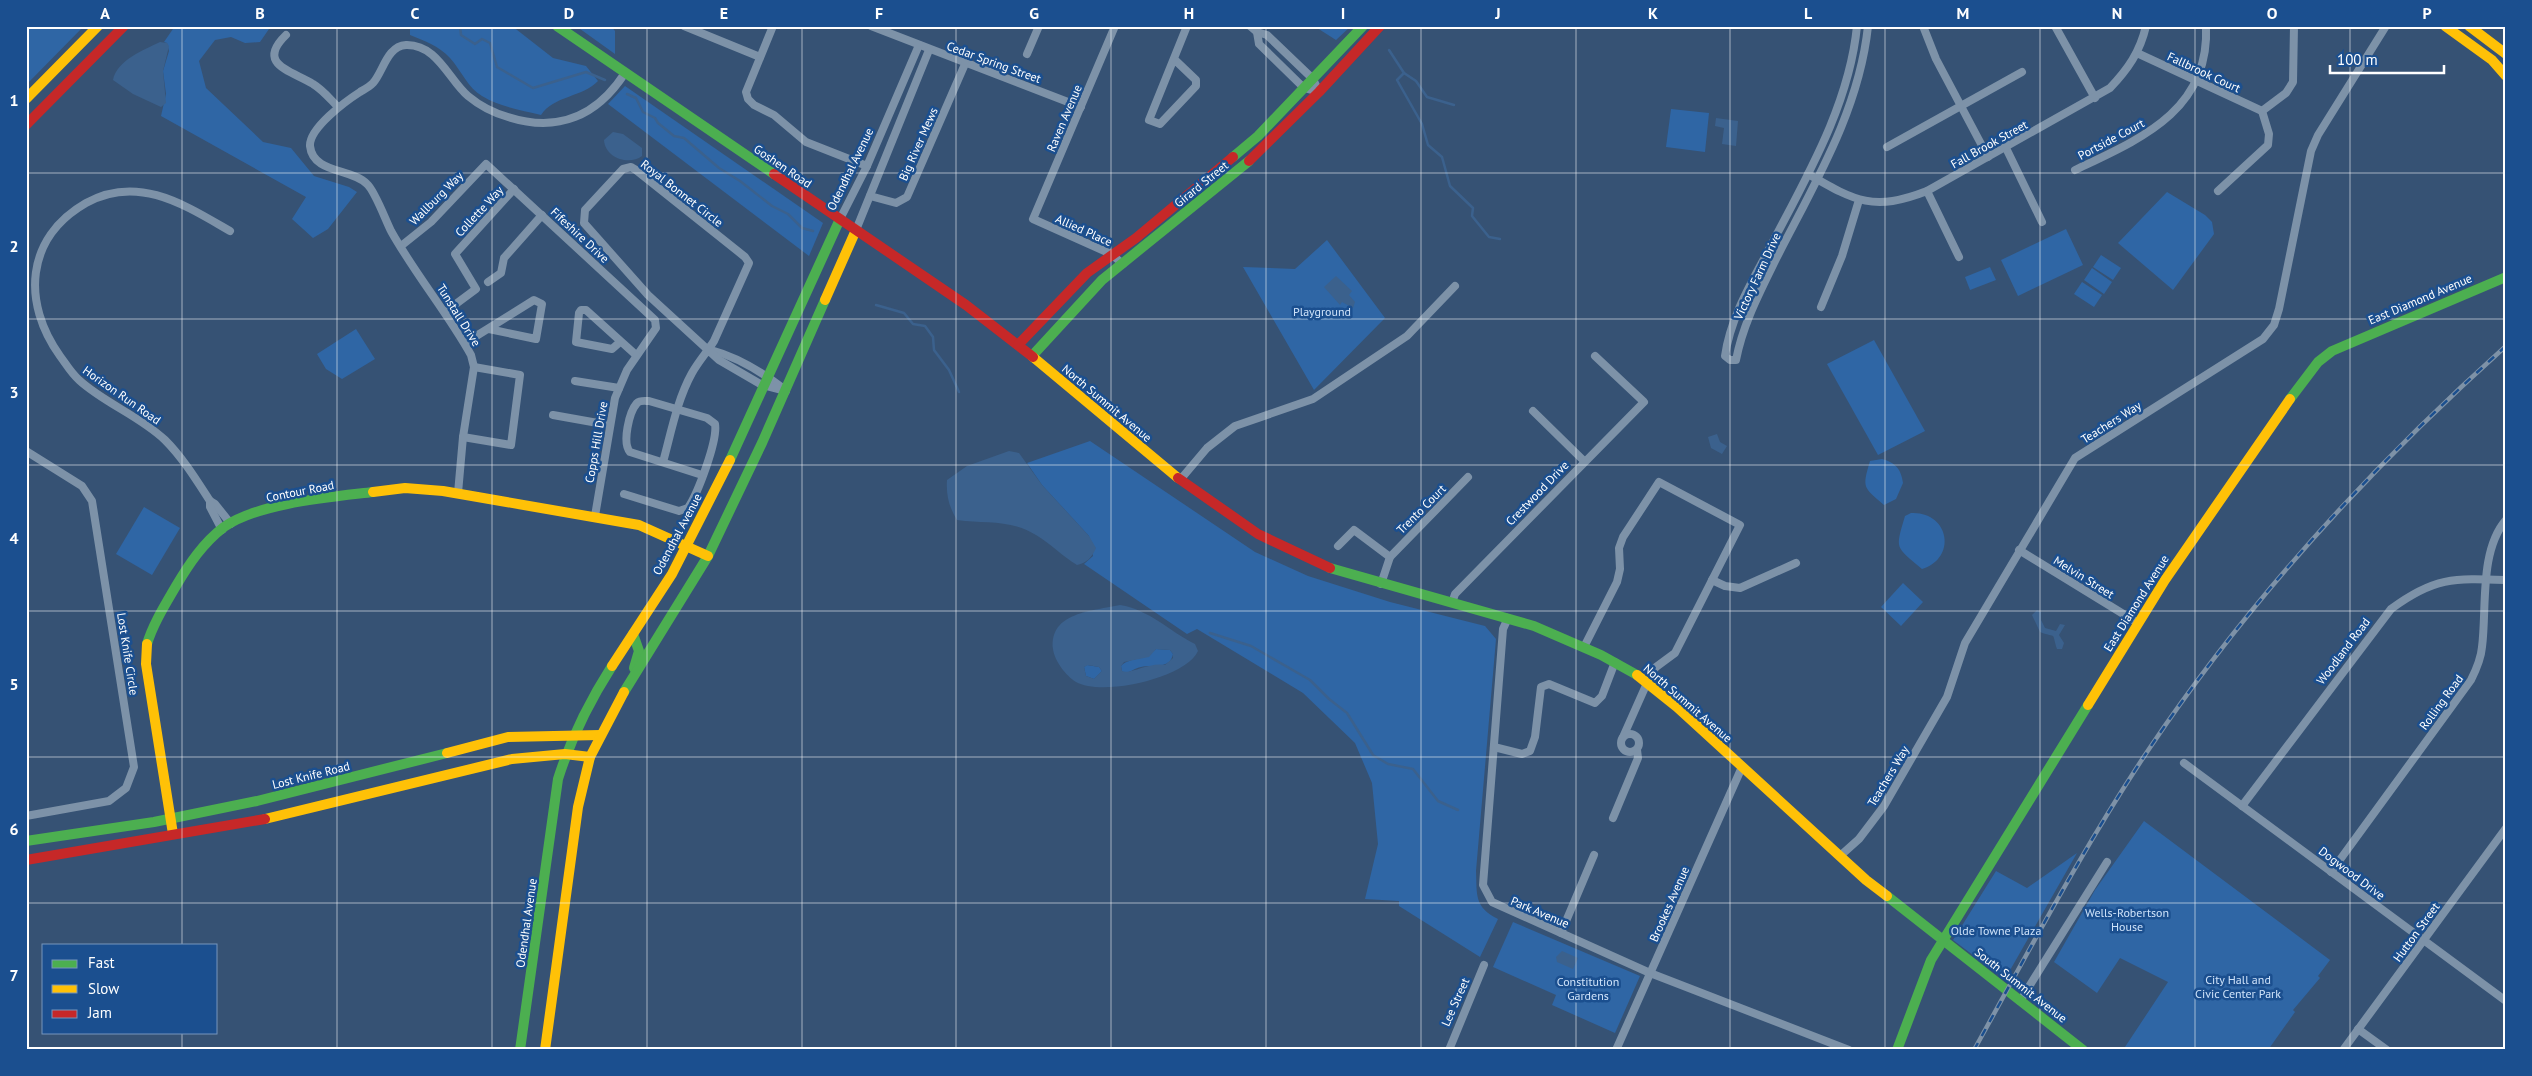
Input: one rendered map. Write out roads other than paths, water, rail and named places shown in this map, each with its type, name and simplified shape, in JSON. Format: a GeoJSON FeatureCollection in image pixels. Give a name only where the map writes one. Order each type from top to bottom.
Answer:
{"type":"FeatureCollection","features":[{"type":"Feature","properties":{"kind":"street"},"geometry":{"type":"LineString","coordinates":[[26,99],[98,26]]}},
{"type":"Feature","properties":{"kind":"street"},"geometry":{"type":"LineString","coordinates":[[26,125],[124,26]]}},
{"type":"Feature","properties":{"kind":"street","name":"Goshen Road"},"geometry":{"type":"LineString","coordinates":[[557,26],[966,305],[1018,345]]}},
{"type":"Feature","properties":{"kind":"street"},"geometry":{"type":"LineString","coordinates":[[684,26],[760,57]]}},
{"type":"Feature","properties":{"kind":"street"},"geometry":{"type":"LineString","coordinates":[[772,26],[746,92],[748,99],[754,105],[774,115],[806,142],[867,166]]}},
{"type":"Feature","properties":{"kind":"street","name":"Cedar Spring Street"},"geometry":{"type":"LineString","coordinates":[[870,26],[888,29],[929,50],[965,64],[980,66],[1081,107]]}},
{"type":"Feature","properties":{"kind":"street"},"geometry":{"type":"LineString","coordinates":[[1028,54],[1039,26]]}},
{"type":"Feature","properties":{"kind":"street","name":"Raven Avenue"},"geometry":{"type":"LineString","coordinates":[[1033,219],[1115,26]]}},
{"type":"Feature","properties":{"kind":"street"},"geometry":{"type":"LineString","coordinates":[[1174,59],[1196,80],[1196,86],[1160,124],[1149,120],[1187,26]]}},
{"type":"Feature","properties":{"kind":"street"},"geometry":{"type":"LineString","coordinates":[[1250,26],[1257,32],[1267,35],[1313,79],[1319,92]]}},
{"type":"Feature","properties":{"kind":"street","name":"Girard Street"},"geometry":{"type":"LineString","coordinates":[[1018,345],[1087,273],[1111,254],[1136,238],[1258,136],[1363,26]]}},
{"type":"Feature","properties":{"kind":"street","name":"Girard Street"},"geometry":{"type":"LineString","coordinates":[[1032,356],[1081,300],[1247,163],[1319,92],[1380,26]]}},
{"type":"Feature","properties":{"kind":"street","name":"Victory Farm Drive"},"geometry":{"type":"LineString","coordinates":[[1856,26],[1848,73],[1834,115],[1808,174],[1734,321],[1726,348],[1725,356],[1727,358],[1736,360],[1750,313],[1818,180],[1858,82],[1868,26]]}},
{"type":"Feature","properties":{"kind":"street"},"geometry":{"type":"LineString","coordinates":[[1924,26],[1927,41],[1988,157]]}},
{"type":"Feature","properties":{"kind":"street"},"geometry":{"type":"LineString","coordinates":[[2055,26],[2095,98]]}},
{"type":"Feature","properties":{"kind":"street","name":"Fall Brook Street"},"geometry":{"type":"LineString","coordinates":[[1808,174],[1859,200],[1882,203],[1905,199],[1927,191],[2095,98],[2121,76],[2137,53],[2146,26]]}},
{"type":"Feature","properties":{"kind":"street","name":"Portside Court"},"geometry":{"type":"LineString","coordinates":[[2075,170],[2142,138],[2179,108],[2195,80],[2204,57],[2206,26]]}},
{"type":"Feature","properties":{"kind":"street"},"geometry":{"type":"LineString","coordinates":[[2218,191],[2268,145],[2269,134],[2262,111],[2291,88],[2293,82],[2294,26]]}},
{"type":"Feature","properties":{"kind":"street","name":"Teachers Way"},"geometry":{"type":"LineString","coordinates":[[1840,856],[1859,839],[1884,806],[1946,697],[1965,643],[2074,458],[2263,340],[2274,325],[2280,308],[2311,151],[2318,135],[2386,26]]}},
{"type":"Feature","properties":{"kind":"street"},"geometry":{"type":"LineString","coordinates":[[2445,26],[2492,60],[2506,76]]}},
{"type":"Feature","properties":{"kind":"street"},"geometry":{"type":"LineString","coordinates":[[2469,26],[2506,54]]}},
{"type":"Feature","properties":{"kind":"street"},"geometry":{"type":"LineString","coordinates":[[1257,32],[1260,44],[1304,88],[1319,92]]}},
{"type":"Feature","properties":{"kind":"street"},"geometry":{"type":"LineString","coordinates":[[286,35],[277,47],[275,59],[278,64],[291,74],[311,83],[338,108]]}},
{"type":"Feature","properties":{"kind":"street","name":"Tunstall Drive"},"geometry":{"type":"LineString","coordinates":[[458,493],[463,437],[474,367],[465,343],[401,246],[368,184],[359,178],[326,166],[312,154],[310,146],[312,136],[338,108],[370,86],[395,50],[406,45],[419,48],[438,59],[469,97],[490,110],[522,122],[540,124],[569,120],[590,110],[612,92],[625,73]]}},
{"type":"Feature","properties":{"kind":"street","name":"Odendhal Avenue"},"geometry":{"type":"LineString","coordinates":[[520,1050],[558,779],[565,754],[592,698],[688,546],[840,219],[867,166],[919,45]]}},
{"type":"Feature","properties":{"kind":"street","name":"Odendhal Avenue"},"geometry":{"type":"LineString","coordinates":[[856,230],[929,50]]}},
{"type":"Feature","properties":{"kind":"street","name":"Fallbrook Court"},"geometry":{"type":"LineString","coordinates":[[2137,53],[2262,111]]}},
{"type":"Feature","properties":{"kind":"street","name":"Big River Mews"},"geometry":{"type":"LineString","coordinates":[[870,196],[896,203],[907,197],[965,64]]}},
{"type":"Feature","properties":{"kind":"street"},"geometry":{"type":"LineString","coordinates":[[1887,146],[2022,72]]}},
{"type":"Feature","properties":{"kind":"street"},"geometry":{"type":"LineString","coordinates":[[2006,148],[2042,222]]}},
{"type":"Feature","properties":{"kind":"street","name":"Wallburg Way"},"geometry":{"type":"LineString","coordinates":[[401,246],[431,222],[486,164]]}},
{"type":"Feature","properties":{"kind":"street","name":"Fifeshire Drive"},"geometry":{"type":"LineString","coordinates":[[486,164],[656,324]]}},
{"type":"Feature","properties":{"kind":"street","name":"Royal Bonnet Circle"},"geometry":{"type":"LineString","coordinates":[[709,349],[749,266],[747,259],[636,170],[631,167],[623,169],[585,210],[584,223],[648,295],[709,349],[722,353],[765,381],[786,390]]}},
{"type":"Feature","properties":{"kind":"street","name":"Collette Way"},"geometry":{"type":"LineString","coordinates":[[444,312],[476,289],[454,254],[514,189]]}},
{"type":"Feature","properties":{"kind":"street","name":"Horizon Run Road"},"geometry":{"type":"LineString","coordinates":[[227,527],[215,504],[210,501],[163,438],[87,387],[71,372],[43,328],[36,305],[34,283],[43,248],[55,228],[76,209],[88,202],[119,192],[139,191],[170,198],[230,231]]}},
{"type":"Feature","properties":{"kind":"street"},"geometry":{"type":"LineString","coordinates":[[1927,191],[1959,257]]}},
{"type":"Feature","properties":{"kind":"street"},"geometry":{"type":"LineString","coordinates":[[1820,307],[1842,256],[1859,200]]}},
{"type":"Feature","properties":{"kind":"street"},"geometry":{"type":"LineString","coordinates":[[488,282],[501,273],[504,258],[542,215]]}},
{"type":"Feature","properties":{"kind":"street","name":"Allied Place"},"geometry":{"type":"LineString","coordinates":[[1033,219],[1111,254],[1123,264]]}},
{"type":"Feature","properties":{"kind":"street"},"geometry":{"type":"LineString","coordinates":[[616,705],[708,556],[786,390],[856,230]]}},
{"type":"Feature","properties":{"kind":"street","name":"East Diamond Avenue"},"geometry":{"type":"LineString","coordinates":[[1897,1050],[1931,960],[1943,940],[2164,580],[2304,378],[2318,362],[2332,352],[2360,338],[2506,277]]}},
{"type":"Feature","properties":{"kind":"street"},"geometry":{"type":"LineString","coordinates":[[1180,480],[1207,448],[1235,426],[1312,399],[1336,386],[1407,336],[1455,286]]}},
{"type":"Feature","properties":{"kind":"street"},"geometry":{"type":"LineString","coordinates":[[465,343],[489,330],[534,300],[542,304],[536,339],[489,330]]}},
{"type":"Feature","properties":{"kind":"street"},"geometry":{"type":"LineString","coordinates":[[620,342],[612,349],[576,342],[579,313],[581,310],[586,310],[636,355]]}},
{"type":"Feature","properties":{"kind":"street","name":"Copps Hill Drive"},"geometry":{"type":"LineString","coordinates":[[595,516],[609,425],[619,388],[636,355],[656,324]]}},
{"type":"Feature","properties":{"kind":"street","name":"North Summit Avenue"},"geometry":{"type":"LineString","coordinates":[[1018,345],[1180,480],[1241,524],[1280,546],[1335,570],[1508,618],[1552,633],[1615,662],[1647,682],[1890,900],[1943,940]]}},
{"type":"Feature","properties":{"kind":"street"},"geometry":{"type":"LineString","coordinates":[[663,462],[678,410],[693,372],[709,349]]}},
{"type":"Feature","properties":{"kind":"street","name":"Crestwood Drive"},"geometry":{"type":"LineString","coordinates":[[1452,603],[1455,594],[1644,402],[1594,356]]}},
{"type":"Feature","properties":{"kind":"street"},"geometry":{"type":"LineString","coordinates":[[463,437],[511,445],[520,376],[474,367]]}},
{"type":"Feature","properties":{"kind":"street"},"geometry":{"type":"LineString","coordinates":[[575,381],[619,388]]}},
{"type":"Feature","properties":{"kind":"street"},"geometry":{"type":"LineString","coordinates":[[624,494],[684,510],[694,496],[702,475],[716,434],[715,424],[707,418],[641,401],[633,412],[625,439],[625,444],[630,452],[702,475]]}},
{"type":"Feature","properties":{"kind":"street"},"geometry":{"type":"LineString","coordinates":[[1533,411],[1584,461]]}},
{"type":"Feature","properties":{"kind":"street"},"geometry":{"type":"LineString","coordinates":[[553,415],[609,425]]}},
{"type":"Feature","properties":{"kind":"street","name":"Lost Knife Circle"},"geometry":{"type":"LineString","coordinates":[[26,451],[82,486],[92,501],[134,767],[126,788],[109,801],[26,816]]}},
{"type":"Feature","properties":{"kind":"street","name":"Trento Court"},"geometry":{"type":"LineString","coordinates":[[1381,584],[1390,556],[1468,477]]}},
{"type":"Feature","properties":{"kind":"street"},"geometry":{"type":"LineString","coordinates":[[1584,648],[1617,582],[1620,569],[1618,548],[1623,537],[1659,482],[1740,526],[1675,653],[1656,667],[1647,682],[1621,743],[1625,751],[1632,753],[1637,750]]}},
{"type":"Feature","properties":{"kind":"street","name":"Contour Road"},"geometry":{"type":"LineString","coordinates":[[174,834],[146,664],[147,643],[160,613],[193,558],[227,527],[257,512],[318,499],[405,488],[458,493],[639,525],[708,556]]}},
{"type":"Feature","properties":{"kind":"street","name":"Rolling Road"},"geometry":{"type":"LineString","coordinates":[[2331,872],[2471,680],[2482,648],[2486,580],[2492,544],[2498,529],[2506,520]]}},
{"type":"Feature","properties":{"kind":"street"},"geometry":{"type":"LineString","coordinates":[[1338,546],[1354,530],[1390,556]]}},
{"type":"Feature","properties":{"kind":"street","name":"Melvin Street"},"geometry":{"type":"LineString","coordinates":[[2019,550],[2138,623]]}},
{"type":"Feature","properties":{"kind":"street"},"geometry":{"type":"LineString","coordinates":[[1712,580],[1725,586],[1740,588],[1796,564]]}},
{"type":"Feature","properties":{"kind":"street","name":"Woodland Road"},"geometry":{"type":"LineString","coordinates":[[2242,806],[2391,609],[2411,594],[2435,583],[2460,578],[2506,580]]}},
{"type":"Feature","properties":{"kind":"street","name":"Park Avenue"},"geometry":{"type":"LineString","coordinates":[[1508,618],[1503,629],[1484,885],[1485,892],[1492,902],[1500,908],[1650,973],[1848,1050]]}},
{"type":"Feature","properties":{"kind":"street"},"geometry":{"type":"LineString","coordinates":[[545,1050],[578,807],[590,757],[640,656],[640,646],[633,634]]}},
{"type":"Feature","properties":{"kind":"street"},"geometry":{"type":"LineString","coordinates":[[1494,747],[1522,754],[1530,751],[1534,737],[1541,687],[1548,684],[1595,703],[1602,696],[1615,662]]}},
{"type":"Feature","properties":{"kind":"street","name":"Lost Knife Road"},"geometry":{"type":"LineString","coordinates":[[26,841],[171,819],[305,789],[508,738],[574,734],[600,735]]}},
{"type":"Feature","properties":{"kind":"street"},"geometry":{"type":"LineString","coordinates":[[1613,818],[1638,758],[1637,750],[1639,745],[1637,738],[1630,734],[1623,737]]}},
{"type":"Feature","properties":{"kind":"street"},"geometry":{"type":"LineString","coordinates":[[26,860],[276,816],[512,759],[565,754],[590,757]]}},
{"type":"Feature","properties":{"kind":"street","name":"Dogwood Drive"},"geometry":{"type":"LineString","coordinates":[[2184,763],[2506,1001]]}},
{"type":"Feature","properties":{"kind":"street","name":"Brookes Avenue"},"geometry":{"type":"LineString","coordinates":[[1616,1050],[1742,767]]}},
{"type":"Feature","properties":{"kind":"street","name":"Hutton Street"},"geometry":{"type":"LineString","coordinates":[[2343,1050],[2506,828]]}},
{"type":"Feature","properties":{"kind":"street"},"geometry":{"type":"LineString","coordinates":[[1560,933],[1594,855]]}},
{"type":"Feature","properties":{"kind":"street"},"geometry":{"type":"LineString","coordinates":[[2020,1001],[2108,862]]}},
{"type":"Feature","properties":{"kind":"street","name":"South Summit Avenue"},"geometry":{"type":"LineString","coordinates":[[1943,940],[2083,1050]]}},
{"type":"Feature","properties":{"kind":"street","name":"Lee Street"},"geometry":{"type":"LineString","coordinates":[[1449,1050],[1450,1043],[1484,965]]}},
{"type":"Feature","properties":{"kind":"street"},"geometry":{"type":"LineString","coordinates":[[2358,1029],[2387,1050]]}},
{"type":"Feature","properties":{"kind":"waterway"},"geometry":{"type":"LineString","coordinates":[[460,26],[461,35],[475,44],[482,39],[490,43],[497,67],[533,88],[586,72],[605,80]]}},
{"type":"Feature","properties":{"kind":"waterway"},"geometry":{"type":"LineString","coordinates":[[1389,50],[1404,73],[1397,80],[1422,124],[1428,145],[1442,157],[1450,186],[1473,208],[1472,216],[1489,237],[1500,239]]}},
{"type":"Feature","properties":{"kind":"waterway"},"geometry":{"type":"LineString","coordinates":[[1404,73],[1416,81],[1427,97],[1454,105]]}},
{"type":"Feature","properties":{"kind":"waterway"},"geometry":{"type":"LineString","coordinates":[[627,94],[636,98],[643,112],[655,118],[658,123],[674,136],[684,138],[719,168],[740,181],[772,206],[788,214],[802,228],[813,231]]}},
{"type":"Feature","properties":{"kind":"waterway"},"geometry":{"type":"LineString","coordinates":[[876,305],[904,313],[913,324],[925,326],[933,337],[934,350],[949,370],[959,392]]}},
{"type":"Feature","properties":{"kind":"waterway"},"geometry":{"type":"LineString","coordinates":[[1210,633],[1251,646],[1310,680],[1329,699],[1347,713],[1373,755],[1388,764],[1413,769],[1438,801],[1458,810]]}},
{"type":"Feature","properties":{"kind":"railway"},"geometry":{"type":"LineString","coordinates":[[1974,1050],[2102,823],[2149,749],[2228,640],[2271,587],[2360,487],[2407,439],[2506,346]]}},
{"type":"Feature","properties":{"kind":"park label","name":"Playground"},"geometry":{"type":"Point","coordinates":[1322,311]}},
{"type":"Feature","properties":{"kind":"park label","name":"Wells-Robertson House"},"geometry":{"type":"Point","coordinates":[2127,919]}},
{"type":"Feature","properties":{"kind":"park label","name":"Olde Towne Plaza"},"geometry":{"type":"Point","coordinates":[1996,930]}},
{"type":"Feature","properties":{"kind":"park label","name":"City Hall and Civic Center Park"},"geometry":{"type":"Point","coordinates":[2238,986]}},
{"type":"Feature","properties":{"kind":"park label","name":"Constitution Gardens"},"geometry":{"type":"Point","coordinates":[1588,988]}}]}
